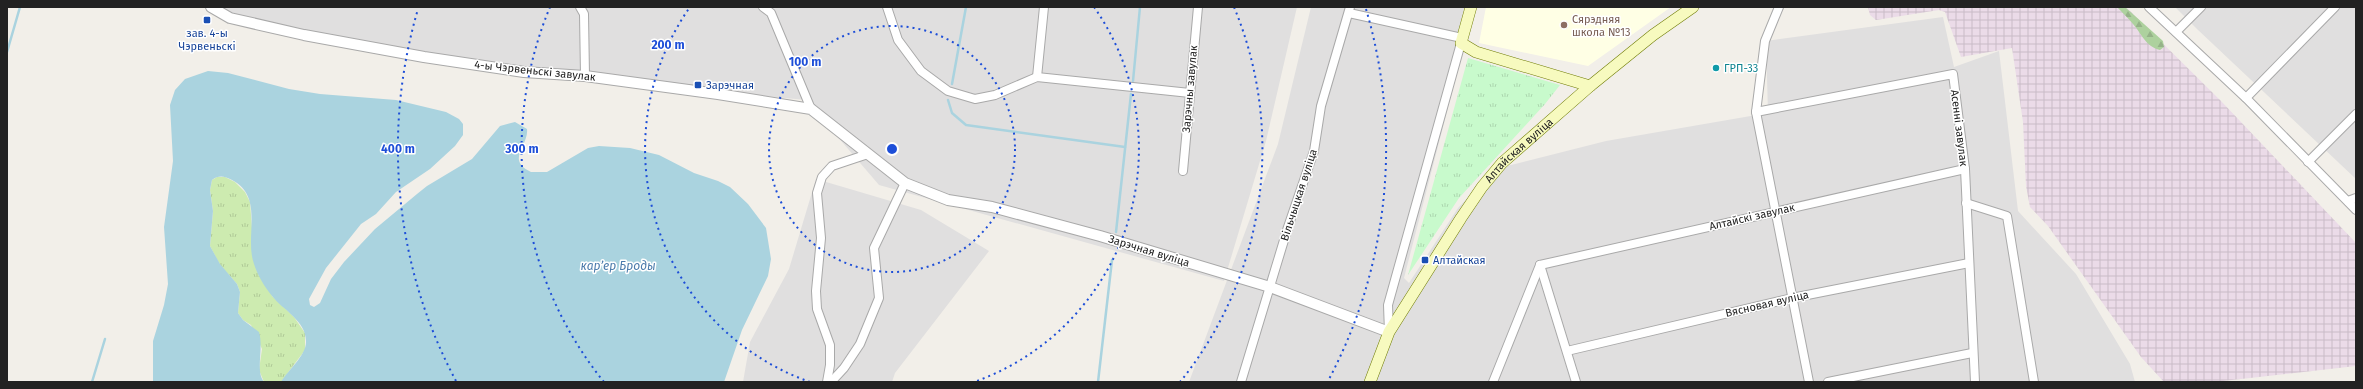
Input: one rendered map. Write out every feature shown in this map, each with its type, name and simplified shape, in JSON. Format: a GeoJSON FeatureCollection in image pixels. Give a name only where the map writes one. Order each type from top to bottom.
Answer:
{"type":"FeatureCollection","features":[{"type":"Feature","properties":{"kind":"main road","name":"Алтайская вуліца"},"geometry":{"type":"LineString","coordinates":[[1462,40],[1471,7]]}},
{"type":"Feature","properties":{"kind":"main road","name":"Алтайская вуліца"},"geometry":{"type":"LineString","coordinates":[[1370,382],[1389,332],[1482,187],[1502,163],[1590,86],[1653,35],[1693,7]]}},
{"type":"Feature","properties":{"kind":"main road"},"geometry":{"type":"LineString","coordinates":[[1462,40],[1476,52],[1590,86]]}},
{"type":"Feature","properties":{"kind":"street"},"geometry":{"type":"LineString","coordinates":[[580,7],[584,14],[585,76]]}},
{"type":"Feature","properties":{"kind":"street","name":"Зарэчная вуліца"},"geometry":{"type":"LineString","coordinates":[[763,7],[771,13],[811,109],[905,183],[948,200],[992,207],[1100,236],[1270,288],[1389,332]]}},
{"type":"Feature","properties":{"kind":"street"},"geometry":{"type":"LineString","coordinates":[[886,7],[898,40],[921,71],[948,91],[975,99],[995,95],[1037,77],[1190,93]]}},
{"type":"Feature","properties":{"kind":"street"},"geometry":{"type":"LineString","coordinates":[[1037,77],[1044,7]]}},
{"type":"Feature","properties":{"kind":"street","name":"Зарэчны завулак"},"geometry":{"type":"LineString","coordinates":[[1183,171],[1198,7]]}},
{"type":"Feature","properties":{"kind":"street"},"geometry":{"type":"LineString","coordinates":[[1779,7],[1765,41],[1756,112],[1809,382]]}},
{"type":"Feature","properties":{"kind":"street"},"geometry":{"type":"LineString","coordinates":[[2149,7],[2246,98],[2308,162],[2352,200],[2356,210]]}},
{"type":"Feature","properties":{"kind":"street"},"geometry":{"type":"LineString","coordinates":[[2176,32],[2200,7]]}},
{"type":"Feature","properties":{"kind":"street"},"geometry":{"type":"LineString","coordinates":[[2246,98],[2335,7]]}},
{"type":"Feature","properties":{"kind":"street","name":"4-ы Чэрвеньскі завулак"},"geometry":{"type":"LineString","coordinates":[[213,9],[230,18],[357,45],[524,72],[585,76],[718,94],[811,109]]}},
{"type":"Feature","properties":{"kind":"street"},"geometry":{"type":"LineString","coordinates":[[1349,10],[1462,40]]}},
{"type":"Feature","properties":{"kind":"street","name":"Вільчыцкая вуліца"},"geometry":{"type":"LineString","coordinates":[[1241,382],[1288,227],[1314,151],[1321,106],[1349,10]]}},
{"type":"Feature","properties":{"kind":"street","name":"Алтайская вуліца"},"geometry":{"type":"LineString","coordinates":[[1389,332],[1388,305],[1462,40]]}},
{"type":"Feature","properties":{"kind":"street","name":"Асенні завулак"},"geometry":{"type":"LineString","coordinates":[[1756,112],[1953,74],[1965,169],[1972,353],[1975,382]]}},
{"type":"Feature","properties":{"kind":"street"},"geometry":{"type":"LineString","coordinates":[[2308,162],[2356,114]]}},
{"type":"Feature","properties":{"kind":"street"},"geometry":{"type":"LineString","coordinates":[[827,382],[830,365],[830,345],[817,309],[816,291],[821,238],[817,192],[822,177],[832,166],[868,154]]}},
{"type":"Feature","properties":{"kind":"street","name":"Алтайскі завулак"},"geometry":{"type":"LineString","coordinates":[[1540,265],[1965,169]]}},
{"type":"Feature","properties":{"kind":"street"},"geometry":{"type":"LineString","coordinates":[[830,382],[844,368],[860,344],[879,298],[874,248],[905,183]]}},
{"type":"Feature","properties":{"kind":"street"},"geometry":{"type":"LineString","coordinates":[[1966,203],[2007,216],[2034,382]]}},
{"type":"Feature","properties":{"kind":"street","name":"Вясновая вуліца"},"geometry":{"type":"LineString","coordinates":[[1567,351],[1792,298],[1969,263]]}},
{"type":"Feature","properties":{"kind":"street"},"geometry":{"type":"LineString","coordinates":[[1540,265],[1576,382]]}},
{"type":"Feature","properties":{"kind":"street"},"geometry":{"type":"LineString","coordinates":[[1493,382],[1540,265]]}},
{"type":"Feature","properties":{"kind":"street"},"geometry":{"type":"LineString","coordinates":[[1828,382],[1972,353]]}},
{"type":"Feature","properties":{"kind":"shaded area"},"geometry":{"type":"Polygon","coordinates":[[[214,7],[1297,7],[1266,141],[1224,281],[879,185],[806,100],[481,68],[218,11],[214,7]]]}},
{"type":"Feature","properties":{"kind":"shaded area"},"geometry":{"type":"Polygon","coordinates":[[[1311,7],[1474,7],[1404,278],[1409,283],[1458,208],[1495,169],[1606,141],[1768,113],[1766,41],[1943,17],[1954,67],[1999,51],[2018,211],[2076,274],[2130,364],[2135,382],[1189,382],[1278,144],[1311,7]]]}},
{"type":"Feature","properties":{"kind":"shaded area","name":"Сярэдняя школа №13"},"geometry":{"type":"Polygon","coordinates":[[[1486,7],[1671,7],[1588,66],[1479,43],[1486,7]]]}},
{"type":"Feature","properties":{"kind":"shaded area"},"geometry":{"type":"Polygon","coordinates":[[[1868,7],[2126,7],[2221,101],[2356,243],[2356,366],[2214,382],[2164,382],[2141,357],[2048,226],[2030,207],[2026,186],[2023,122],[2012,48],[1961,57],[1945,12],[1939,10],[1876,20],[1870,15],[1868,7]]]}},
{"type":"Feature","properties":{"kind":"shaded area"},"geometry":{"type":"Polygon","coordinates":[[[2175,7],[2356,7],[2356,179],[2197,29],[2175,7]]]}},
{"type":"Feature","properties":{"kind":"shaded area"},"geometry":{"type":"Polygon","coordinates":[[[816,179],[921,210],[989,251],[895,373],[892,382],[743,382],[750,342],[789,269],[816,179]]]}},
{"type":"Feature","properties":{"kind":"green space"},"geometry":{"type":"Polygon","coordinates":[[[2117,7],[2125,7],[2163,41],[2164,47],[2160,50],[2147,43],[2117,7]]]}},
{"type":"Feature","properties":{"kind":"green space"},"geometry":{"type":"Polygon","coordinates":[[[1468,58],[1560,85],[1545,104],[1459,198],[1408,275],[1468,58]]]}},
{"type":"Feature","properties":{"kind":"green space"},"geometry":{"type":"Polygon","coordinates":[[[217,177],[225,177],[235,182],[245,192],[250,202],[252,228],[272,296],[294,317],[305,333],[305,350],[281,382],[264,382],[259,370],[262,349],[251,325],[243,320],[238,313],[240,292],[237,284],[220,265],[210,246],[213,211],[210,190],[212,180],[217,177]]]}},
{"type":"Feature","properties":{"kind":"water","name":"карʼер Броды"},"geometry":{"type":"Polygon","coordinates":[[[208,71],[228,73],[289,89],[320,94],[396,100],[446,112],[459,119],[463,124],[463,135],[455,146],[430,169],[396,192],[376,214],[361,224],[326,268],[309,299],[310,305],[314,307],[320,303],[331,279],[344,262],[375,229],[427,186],[472,159],[500,126],[515,122],[527,129],[527,135],[519,158],[523,167],[531,172],[547,172],[588,148],[599,146],[630,148],[659,155],[694,173],[718,181],[730,187],[748,204],[766,228],[771,259],[768,276],[742,330],[724,382],[281,382],[304,352],[306,346],[305,334],[293,316],[269,292],[254,264],[251,242],[252,218],[248,196],[242,187],[232,180],[217,177],[212,180],[210,190],[213,211],[210,246],[220,264],[237,284],[240,292],[238,313],[243,320],[259,332],[261,345],[260,372],[264,382],[153,382],[153,341],[164,305],[168,284],[164,227],[173,161],[170,105],[175,90],[185,79],[208,71]]]}},
{"type":"Feature","properties":{"kind":"waterway"},"geometry":{"type":"LineString","coordinates":[[7,52],[20,7]]}},
{"type":"Feature","properties":{"kind":"waterway"},"geometry":{"type":"LineString","coordinates":[[952,84],[966,7]]}},
{"type":"Feature","properties":{"kind":"waterway"},"geometry":{"type":"LineString","coordinates":[[1133,81],[1140,7]]}},
{"type":"Feature","properties":{"kind":"waterway"},"geometry":{"type":"LineString","coordinates":[[1116,232],[1131,94]]}},
{"type":"Feature","properties":{"kind":"waterway"},"geometry":{"type":"LineString","coordinates":[[948,100],[952,113],[966,125],[1125,147]]}},
{"type":"Feature","properties":{"kind":"waterway"},"geometry":{"type":"LineString","coordinates":[[1098,382],[1112,260]]}},
{"type":"Feature","properties":{"kind":"waterway"},"geometry":{"type":"LineString","coordinates":[[92,382],[105,339]]}},
{"type":"Feature","properties":{"kind":"place","name":"зав. 4-ы Чэрвеньскі"},"geometry":{"type":"Point","coordinates":[207,20]}},
{"type":"Feature","properties":{"kind":"place","name":"Сярэдняя школа №13"},"geometry":{"type":"Point","coordinates":[1564,25]}},
{"type":"Feature","properties":{"kind":"place","name":"ГРП-33"},"geometry":{"type":"Point","coordinates":[1716,68]}},
{"type":"Feature","properties":{"kind":"place","name":"Зарэчная"},"geometry":{"type":"Point","coordinates":[698,85]}},
{"type":"Feature","properties":{"kind":"place","name":"Алтайская"},"geometry":{"type":"Point","coordinates":[1425,260]}}]}
